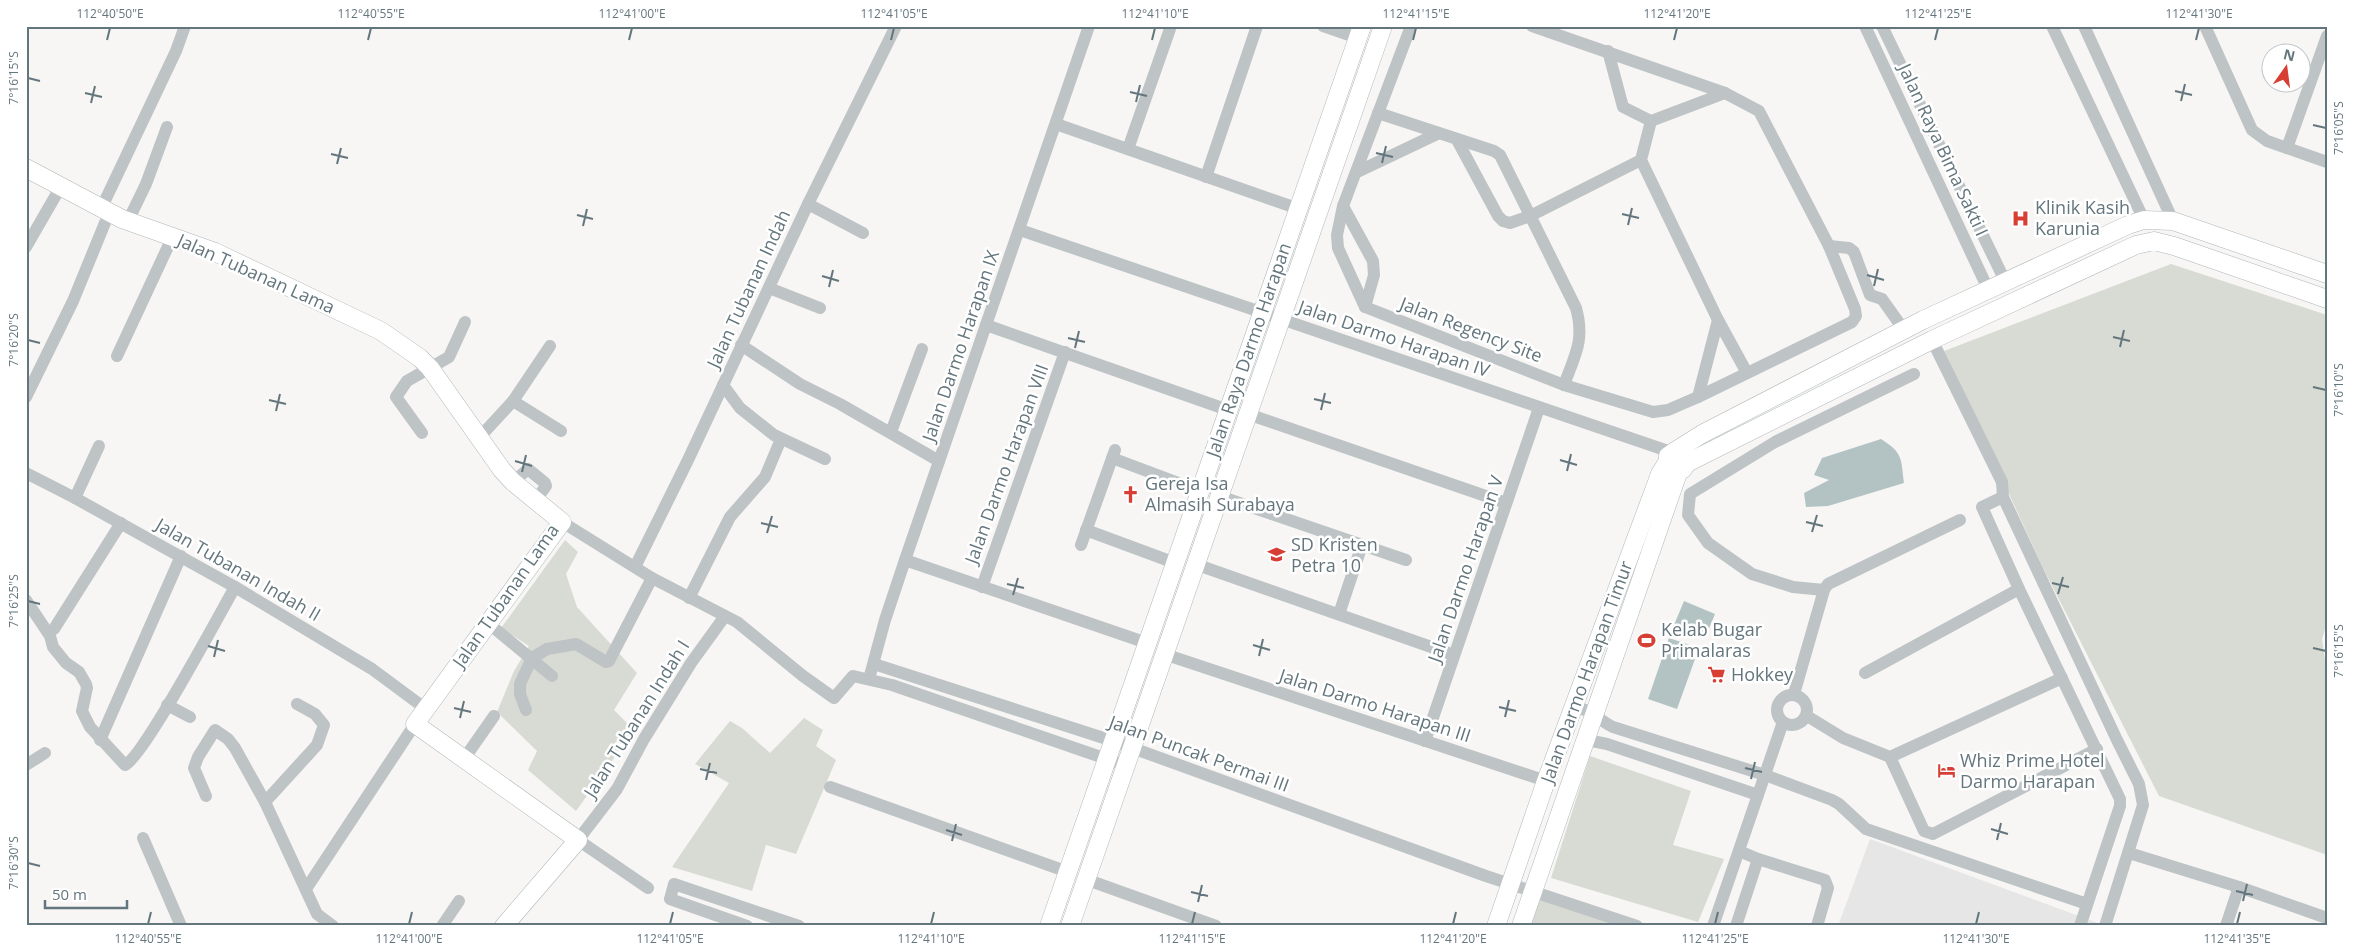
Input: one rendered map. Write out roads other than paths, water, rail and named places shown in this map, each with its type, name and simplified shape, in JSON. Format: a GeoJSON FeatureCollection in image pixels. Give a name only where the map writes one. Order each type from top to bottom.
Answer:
{"type":"FeatureCollection","features":[{"type":"Feature","properties":{"kind":"street"},"geometry":{"type":"LineString","coordinates":[[26,397],[73,301],[105,211],[176,51],[185,26]]}},
{"type":"Feature","properties":{"kind":"street","name":"Jalan Tubanan Indah"},"geometry":{"type":"LineString","coordinates":[[635,567],[808,204],[896,26]]}},
{"type":"Feature","properties":{"kind":"street","name":"Jalan Darmo Harapan IX"},"geometry":{"type":"LineString","coordinates":[[869,679],[885,620],[905,560],[1089,26]]}},
{"type":"Feature","properties":{"kind":"street"},"geometry":{"type":"LineString","coordinates":[[1128,149],[1171,26]]}},
{"type":"Feature","properties":{"kind":"street"},"geometry":{"type":"LineString","coordinates":[[1206,176],[1257,26]]}},
{"type":"Feature","properties":{"kind":"street"},"geometry":{"type":"LineString","coordinates":[[1323,26],[1360,32]]}},
{"type":"Feature","properties":{"kind":"street","name":"Jalan Raya Darmo Harapan"},"geometry":{"type":"LineString","coordinates":[[1070,926],[1124,765],[1135,749],[1164,654],[1383,26]]}},
{"type":"Feature","properties":{"kind":"street"},"geometry":{"type":"LineString","coordinates":[[1364,307],[1338,248],[1337,235],[1344,206],[1411,26]]}},
{"type":"Feature","properties":{"kind":"street","name":"Jalan Regency Site"},"geometry":{"type":"LineString","coordinates":[[1364,307],[1564,385],[1653,412],[1668,410],[1698,398],[1852,322],[1856,316],[1852,300],[1829,246],[1759,111],[1725,93],[1532,26]]}},
{"type":"Feature","properties":{"kind":"street","name":"Jalan Raya Bima Sakti I"},"geometry":{"type":"LineString","coordinates":[[1865,26],[1988,289]]}},
{"type":"Feature","properties":{"kind":"street","name":"Jalan Raya Bima Sakti I"},"geometry":{"type":"LineString","coordinates":[[1882,26],[2005,281]]}},
{"type":"Feature","properties":{"kind":"street"},"geometry":{"type":"LineString","coordinates":[[2052,26],[2144,220]]}},
{"type":"Feature","properties":{"kind":"street"},"geometry":{"type":"LineString","coordinates":[[2084,26],[2173,221]]}},
{"type":"Feature","properties":{"kind":"street"},"geometry":{"type":"LineString","coordinates":[[2206,26],[2252,130],[2259,136],[2287,148],[2327,162]]}},
{"type":"Feature","properties":{"kind":"street","name":"Jalan Raya Darmo Harapan"},"geometry":{"type":"LineString","coordinates":[[1049,926],[1360,32]]}},
{"type":"Feature","properties":{"kind":"street"},"geometry":{"type":"LineString","coordinates":[[2287,148],[2327,36]]}},
{"type":"Feature","properties":{"kind":"street"},"geometry":{"type":"LineString","coordinates":[[1608,51],[1623,107],[1651,121],[1725,93]]}},
{"type":"Feature","properties":{"kind":"street"},"geometry":{"type":"LineString","coordinates":[[1378,113],[1437,134],[1494,151],[1500,156],[1576,308],[1581,338],[1564,385]]}},
{"type":"Feature","properties":{"kind":"street"},"geometry":{"type":"LineString","coordinates":[[1651,121],[1640,160],[1718,320],[1747,373]]}},
{"type":"Feature","properties":{"kind":"street"},"geometry":{"type":"LineString","coordinates":[[1056,124],[1298,208]]}},
{"type":"Feature","properties":{"kind":"street"},"geometry":{"type":"LineString","coordinates":[[128,221],[149,176],[167,127]]}},
{"type":"Feature","properties":{"kind":"street"},"geometry":{"type":"LineString","coordinates":[[1357,172],[1437,134]]}},
{"type":"Feature","properties":{"kind":"street"},"geometry":{"type":"LineString","coordinates":[[1457,140],[1498,216],[1510,223],[1530,216],[1640,160]]}},
{"type":"Feature","properties":{"kind":"street","name":"Jalan Tubanan Lama"},"geometry":{"type":"LineString","coordinates":[[26,168],[105,211],[172,238],[215,252],[381,331],[420,358],[430,368],[449,392],[478,438],[513,482],[562,522],[415,724]]}},
{"type":"Feature","properties":{"kind":"street"},"geometry":{"type":"LineString","coordinates":[[26,247],[60,188]]}},
{"type":"Feature","properties":{"kind":"street"},"geometry":{"type":"LineString","coordinates":[[808,204],[863,233]]}},
{"type":"Feature","properties":{"kind":"street"},"geometry":{"type":"LineString","coordinates":[[1344,206],[1373,261],[1374,275],[1364,307]]}},
{"type":"Feature","properties":{"kind":"street"},"geometry":{"type":"LineString","coordinates":[[1676,459],[1702,434],[1923,320],[2128,225],[2144,220],[2173,221],[2327,274]]}},
{"type":"Feature","properties":{"kind":"street","name":"Jalan Darmo Harapan IV"},"geometry":{"type":"LineString","coordinates":[[1020,230],[1539,408],[1676,459]]}},
{"type":"Feature","properties":{"kind":"street"},"geometry":{"type":"LineString","coordinates":[[117,356],[172,238]]}},
{"type":"Feature","properties":{"kind":"street"},"geometry":{"type":"LineString","coordinates":[[1970,248],[1987,241]]}},
{"type":"Feature","properties":{"kind":"street"},"geometry":{"type":"LineString","coordinates":[[1676,459],[2136,245],[2154,242],[2174,246],[2327,299]]}},
{"type":"Feature","properties":{"kind":"street"},"geometry":{"type":"LineString","coordinates":[[1829,246],[1849,248],[1854,252],[1870,295]]}},
{"type":"Feature","properties":{"kind":"street"},"geometry":{"type":"LineString","coordinates":[[769,288],[820,308]]}},
{"type":"Feature","properties":{"kind":"street"},"geometry":{"type":"LineString","coordinates":[[1852,300],[1870,295],[1882,299],[1904,330]]}},
{"type":"Feature","properties":{"kind":"street"},"geometry":{"type":"LineString","coordinates":[[1698,398],[1718,320]]}},
{"type":"Feature","properties":{"kind":"street"},"geometry":{"type":"LineString","coordinates":[[1923,320],[2002,482],[2004,497],[2139,784],[2143,805],[2104,926]]}},
{"type":"Feature","properties":{"kind":"street"},"geometry":{"type":"LineString","coordinates":[[422,433],[396,397],[407,381],[451,354],[465,322]]}},
{"type":"Feature","properties":{"kind":"street"},"geometry":{"type":"LineString","coordinates":[[986,325],[1228,410]]}},
{"type":"Feature","properties":{"kind":"street"},"geometry":{"type":"LineString","coordinates":[[742,345],[800,384],[891,432],[939,461]]}},
{"type":"Feature","properties":{"kind":"street"},"geometry":{"type":"LineString","coordinates":[[478,438],[513,401],[550,346]]}},
{"type":"Feature","properties":{"kind":"street"},"geometry":{"type":"LineString","coordinates":[[891,432],[922,349]]}},
{"type":"Feature","properties":{"kind":"street","name":"Jalan Darmo Harapan VIII"},"geometry":{"type":"LineString","coordinates":[[982,587],[1065,352]]}},
{"type":"Feature","properties":{"kind":"street"},"geometry":{"type":"LineString","coordinates":[[1824,590],[1793,587],[1752,574],[1708,543],[1688,515],[1690,494],[1775,442],[1914,374]]}},
{"type":"Feature","properties":{"kind":"street"},"geometry":{"type":"LineString","coordinates":[[723,385],[740,408],[781,439],[825,459]]}},
{"type":"Feature","properties":{"kind":"street"},"geometry":{"type":"LineString","coordinates":[[513,401],[561,430]]}},
{"type":"Feature","properties":{"kind":"street","name":"Jalan Darmo Harapan V"},"geometry":{"type":"LineString","coordinates":[[1425,741],[1539,408]]}},
{"type":"Feature","properties":{"kind":"street"},"geometry":{"type":"LineString","coordinates":[[1248,414],[1506,503]]}},
{"type":"Feature","properties":{"kind":"street"},"geometry":{"type":"LineString","coordinates":[[689,598],[730,517],[766,478],[781,439]]}},
{"type":"Feature","properties":{"kind":"street"},"geometry":{"type":"LineString","coordinates":[[76,498],[99,446]]}},
{"type":"Feature","properties":{"kind":"street"},"geometry":{"type":"LineString","coordinates":[[1080,545],[1114,454],[1200,491]]}},
{"type":"Feature","properties":{"kind":"street","name":"Jalan Darmo Harapan Timur"},"geometry":{"type":"LineString","coordinates":[[1496,926],[1546,781],[1660,474],[1676,459]]}},
{"type":"Feature","properties":{"kind":"street","name":"Jalan Darmo Harapan Timur"},"geometry":{"type":"LineString","coordinates":[[1521,926],[1593,716],[1676,459]]}},
{"type":"Feature","properties":{"kind":"street","name":"Jalan Tubanan Indah II"},"geometry":{"type":"LineString","coordinates":[[26,473],[122,523],[235,587],[372,669],[426,709]]}},
{"type":"Feature","properties":{"kind":"street"},"geometry":{"type":"LineString","coordinates":[[1219,496],[1406,560]]}},
{"type":"Feature","properties":{"kind":"street"},"geometry":{"type":"LineString","coordinates":[[2004,497],[1982,507],[2019,589],[2116,788],[2120,806],[2080,926]]}},
{"type":"Feature","properties":{"kind":"street"},"geometry":{"type":"LineString","coordinates":[[1794,694],[1824,590],[1833,580],[1960,520]]}},
{"type":"Feature","properties":{"kind":"street"},"geometry":{"type":"LineString","coordinates":[[562,522],[652,578],[737,622],[803,676],[834,698],[853,676],[869,679]]}},
{"type":"Feature","properties":{"kind":"street"},"geometry":{"type":"LineString","coordinates":[[54,629],[122,523]]}},
{"type":"Feature","properties":{"kind":"street"},"geometry":{"type":"LineString","coordinates":[[1086,530],[1175,563]]}},
{"type":"Feature","properties":{"kind":"street"},"geometry":{"type":"LineString","coordinates":[[1339,614],[1362,545]]}},
{"type":"Feature","properties":{"kind":"street"},"geometry":{"type":"LineString","coordinates":[[100,740],[181,556]]}},
{"type":"Feature","properties":{"kind":"street"},"geometry":{"type":"LineString","coordinates":[[905,560],[1147,643]]}},
{"type":"Feature","properties":{"kind":"street"},"geometry":{"type":"LineString","coordinates":[[1195,564],[1454,655]]}},
{"type":"Feature","properties":{"kind":"street"},"geometry":{"type":"LineString","coordinates":[[526,710],[520,694],[520,684],[532,658],[547,649],[572,644],[606,662],[609,661],[652,578]]}},
{"type":"Feature","properties":{"kind":"street"},"geometry":{"type":"LineString","coordinates":[[29,607],[50,636],[53,647],[66,663],[83,677],[88,688],[82,711],[90,727],[123,764],[127,764],[167,705],[235,587]]}},
{"type":"Feature","properties":{"kind":"street"},"geometry":{"type":"LineString","coordinates":[[1864,673],[2019,589]]}},
{"type":"Feature","properties":{"kind":"street","name":"Jalan Tubanan Indah I"},"geometry":{"type":"LineString","coordinates":[[578,840],[617,789],[644,739],[686,672],[725,616]]}},
{"type":"Feature","properties":{"kind":"street"},"geometry":{"type":"LineString","coordinates":[[488,623],[552,676]]}},
{"type":"Feature","properties":{"kind":"street","name":"Jalan Darmo Harapan III"},"geometry":{"type":"LineString","coordinates":[[1164,654],[1546,781]]}},
{"type":"Feature","properties":{"kind":"street","name":"Jalan Puncak Permai III"},"geometry":{"type":"LineString","coordinates":[[874,664],[1112,741],[1510,885],[1534,891]]}},
{"type":"Feature","properties":{"kind":"street"},"geometry":{"type":"LineString","coordinates":[[1890,757],[2062,678]]}},
{"type":"Feature","properties":{"kind":"street","name":"Jalan Puncak Permai III"},"geometry":{"type":"LineString","coordinates":[[869,679],[892,685],[1124,765]]}},
{"type":"Feature","properties":{"kind":"street"},"geometry":{"type":"LineString","coordinates":[[1794,694],[1803,698],[1808,706],[1807,716],[1801,723],[1791,725],[1783,722],[1777,714],[1778,703],[1784,696],[1794,694]]}},
{"type":"Feature","properties":{"kind":"street"},"geometry":{"type":"LineString","coordinates":[[265,802],[317,745],[322,735],[324,725],[315,714],[296,704]]}},
{"type":"Feature","properties":{"kind":"street"},"geometry":{"type":"LineString","coordinates":[[167,705],[190,717]]}},
{"type":"Feature","properties":{"kind":"street"},"geometry":{"type":"LineString","coordinates":[[1574,708],[1584,709],[1613,727],[1764,775],[1832,800],[1866,829],[2088,904]]}},
{"type":"Feature","properties":{"kind":"street"},"geometry":{"type":"LineString","coordinates":[[464,759],[494,716]]}},
{"type":"Feature","properties":{"kind":"street"},"geometry":{"type":"LineString","coordinates":[[1807,716],[1843,738],[1890,757],[1924,831],[1933,834],[2097,750]]}},
{"type":"Feature","properties":{"kind":"street"},"geometry":{"type":"LineString","coordinates":[[1713,926],[1783,722]]}},
{"type":"Feature","properties":{"kind":"street"},"geometry":{"type":"LineString","coordinates":[[306,889],[415,724],[648,888]]}},
{"type":"Feature","properties":{"kind":"street"},"geometry":{"type":"LineString","coordinates":[[1607,744],[1613,727]]}},
{"type":"Feature","properties":{"kind":"street"},"geometry":{"type":"LineString","coordinates":[[206,796],[194,768],[198,757],[215,730],[228,738],[235,748],[265,802],[317,914],[333,926]]}},
{"type":"Feature","properties":{"kind":"street"},"geometry":{"type":"LineString","coordinates":[[1584,742],[1592,741],[1607,744],[1758,795]]}},
{"type":"Feature","properties":{"kind":"street"},"geometry":{"type":"LineString","coordinates":[[26,765],[46,753]]}},
{"type":"Feature","properties":{"kind":"street"},"geometry":{"type":"LineString","coordinates":[[2116,788],[2139,784]]}},
{"type":"Feature","properties":{"kind":"street"},"geometry":{"type":"LineString","coordinates":[[830,787],[1068,872]]}},
{"type":"Feature","properties":{"kind":"street"},"geometry":{"type":"LineString","coordinates":[[2120,806],[2143,805]]}},
{"type":"Feature","properties":{"kind":"street"},"geometry":{"type":"LineString","coordinates":[[143,838],[181,926]]}},
{"type":"Feature","properties":{"kind":"street"},"geometry":{"type":"LineString","coordinates":[[504,926],[578,840]]}},
{"type":"Feature","properties":{"kind":"street"},"geometry":{"type":"LineString","coordinates":[[1739,851],[1824,880],[1828,888],[1817,926]]}},
{"type":"Feature","properties":{"kind":"street"},"geometry":{"type":"LineString","coordinates":[[2129,853],[2239,887],[2327,918]]}},
{"type":"Feature","properties":{"kind":"street"},"geometry":{"type":"LineString","coordinates":[[1736,926],[1758,859]]}},
{"type":"Feature","properties":{"kind":"street"},"geometry":{"type":"LineString","coordinates":[[1086,879],[1216,926]]}},
{"type":"Feature","properties":{"kind":"street"},"geometry":{"type":"LineString","coordinates":[[747,926],[670,899],[674,884],[782,923],[799,926]]}},
{"type":"Feature","properties":{"kind":"street"},"geometry":{"type":"LineString","coordinates":[[2226,926],[2239,887]]}},
{"type":"Feature","properties":{"kind":"street"},"geometry":{"type":"LineString","coordinates":[[1534,891],[1637,926]]}},
{"type":"Feature","properties":{"kind":"street"},"geometry":{"type":"LineString","coordinates":[[442,926],[459,901]]}},
{"type":"Feature","properties":{"kind":"place","name":"Klinik Kasih Karunia"},"geometry":{"type":"Point","coordinates":[2021,218]}},
{"type":"Feature","properties":{"kind":"place","name":"Gereja Isa Almasih Surabaya"},"geometry":{"type":"Point","coordinates":[1131,494]}},
{"type":"Feature","properties":{"kind":"place","name":"SD Kristen Petra 10"},"geometry":{"type":"Point","coordinates":[1277,555]}},
{"type":"Feature","properties":{"kind":"place","name":"Kelab Bugar Primalaras"},"geometry":{"type":"Point","coordinates":[1647,640]}},
{"type":"Feature","properties":{"kind":"place","name":"Hokkey"},"geometry":{"type":"Point","coordinates":[1717,675]}},
{"type":"Feature","properties":{"kind":"place","name":"Whiz Prime Hotel Darmo Harapan"},"geometry":{"type":"Point","coordinates":[1946,771]}}]}
